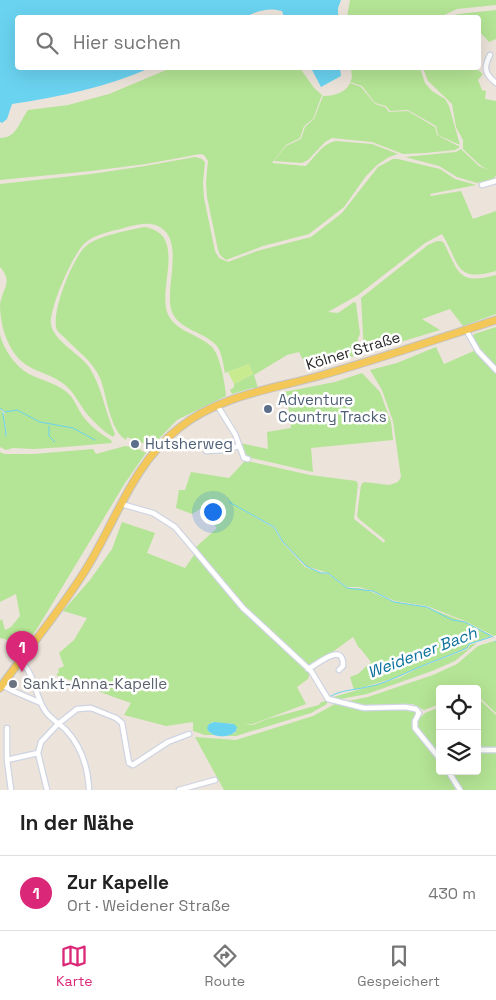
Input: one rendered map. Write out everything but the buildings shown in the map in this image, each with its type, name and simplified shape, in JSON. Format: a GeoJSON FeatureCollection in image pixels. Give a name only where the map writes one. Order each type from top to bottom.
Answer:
{"type":"FeatureCollection","features":[{"type":"Feature","properties":{"kind":"main road","name":"Kölner Straße"},"geometry":{"type":"LineString","coordinates":[[1,687],[87,567],[137,475],[162,443],[180,427],[217,405],[370,361],[496,320]]}},
{"type":"Feature","properties":{"kind":"street"},"geometry":{"type":"LineString","coordinates":[[490,55],[485,71],[487,76],[496,83]]}},
{"type":"Feature","properties":{"kind":"street"},"geometry":{"type":"LineString","coordinates":[[482,184],[496,181]]}},
{"type":"Feature","properties":{"kind":"street"},"geometry":{"type":"LineString","coordinates":[[466,330],[478,351],[496,370]]}},
{"type":"Feature","properties":{"kind":"street"},"geometry":{"type":"LineString","coordinates":[[217,405],[235,434],[244,458],[248,459]]}},
{"type":"Feature","properties":{"kind":"street"},"geometry":{"type":"LineString","coordinates":[[206,451],[225,450],[239,446]]}},
{"type":"Feature","properties":{"kind":"street"},"geometry":{"type":"LineString","coordinates":[[122,504],[144,509],[175,527],[243,608],[308,669],[324,694],[332,700],[370,708],[405,707],[416,709],[419,713],[415,721],[415,728],[436,750]]}},
{"type":"Feature","properties":{"kind":"street"},"geometry":{"type":"LineString","coordinates":[[308,669],[336,654],[341,656],[344,661],[340,670]]}},
{"type":"Feature","properties":{"kind":"street"},"geometry":{"type":"LineString","coordinates":[[20,661],[29,672],[46,713],[66,730],[85,761],[89,790]]}},
{"type":"Feature","properties":{"kind":"street"},"geometry":{"type":"LineString","coordinates":[[1,687],[41,703]]}},
{"type":"Feature","properties":{"kind":"street"},"geometry":{"type":"LineString","coordinates":[[47,790],[38,753],[41,742],[72,712],[83,707],[91,708],[116,718],[122,723],[129,762],[133,765],[168,742],[189,734]]}},
{"type":"Feature","properties":{"kind":"street"},"geometry":{"type":"LineString","coordinates":[[7,728],[9,735],[7,760],[11,790]]}},
{"type":"Feature","properties":{"kind":"street"},"geometry":{"type":"LineString","coordinates":[[481,750],[496,750]]}},
{"type":"Feature","properties":{"kind":"street"},"geometry":{"type":"LineString","coordinates":[[7,760],[38,753]]}},
{"type":"Feature","properties":{"kind":"street"},"geometry":{"type":"LineString","coordinates":[[451,775],[460,790]]}},
{"type":"Feature","properties":{"kind":"street"},"geometry":{"type":"LineString","coordinates":[[179,790],[215,780]]}},
{"type":"Feature","properties":{"kind":"green space"},"geometry":{"type":"Polygon","coordinates":[[[350,0],[496,0],[496,5],[457,9],[444,15],[347,15],[350,0]]]}},
{"type":"Feature","properties":{"kind":"green space"},"geometry":{"type":"Polygon","coordinates":[[[496,10],[496,39],[489,42],[481,33],[481,15],[455,15],[496,10]]]}},
{"type":"Feature","properties":{"kind":"green space"},"geometry":{"type":"Polygon","coordinates":[[[166,70],[301,70],[314,88],[322,95],[313,119],[304,126],[300,138],[286,145],[272,163],[306,166],[323,147],[336,141],[372,144],[398,154],[389,157],[377,165],[366,176],[344,207],[309,234],[263,246],[226,260],[220,255],[218,250],[207,197],[208,161],[204,155],[200,154],[146,164],[91,171],[0,180],[0,138],[14,132],[28,110],[68,105],[109,94],[166,70]]]}},
{"type":"Feature","properties":{"kind":"green space"},"geometry":{"type":"Polygon","coordinates":[[[351,70],[421,70],[425,83],[432,91],[445,99],[449,106],[460,145],[438,135],[436,126],[408,110],[390,111],[386,106],[375,103],[362,86],[350,82],[352,78],[351,70]]]}},
{"type":"Feature","properties":{"kind":"green space"},"geometry":{"type":"Polygon","coordinates":[[[424,70],[478,70],[483,74],[478,80],[482,90],[486,91],[485,99],[496,101],[496,175],[494,179],[477,183],[457,177],[439,166],[405,157],[456,152],[461,149],[479,166],[488,170],[463,149],[463,140],[456,127],[452,104],[428,81],[424,70]]]}},
{"type":"Feature","properties":{"kind":"green space"},"geometry":{"type":"Polygon","coordinates":[[[350,83],[361,87],[375,104],[385,107],[389,112],[408,111],[435,127],[437,135],[460,147],[455,150],[403,154],[372,142],[332,138],[325,142],[308,160],[302,163],[274,161],[286,146],[301,139],[305,127],[314,119],[323,96],[339,93],[346,89],[350,83]]]}},
{"type":"Feature","properties":{"kind":"green space"},"geometry":{"type":"Polygon","coordinates":[[[195,157],[205,162],[204,198],[215,251],[219,258],[228,262],[257,251],[311,237],[342,213],[378,167],[393,159],[398,159],[440,169],[455,179],[476,185],[430,194],[431,196],[461,191],[473,219],[496,211],[496,271],[482,274],[465,272],[456,262],[442,234],[425,243],[358,295],[328,312],[338,313],[354,302],[356,303],[360,334],[357,355],[308,370],[299,352],[287,355],[254,375],[258,388],[232,394],[230,390],[234,387],[234,384],[253,374],[249,364],[225,373],[222,357],[217,347],[210,340],[186,327],[176,319],[170,306],[173,262],[170,240],[166,232],[161,227],[155,225],[142,224],[96,236],[85,243],[74,258],[57,296],[51,325],[57,337],[89,367],[100,391],[115,434],[113,437],[90,417],[64,384],[26,365],[8,342],[3,329],[0,309],[1,299],[7,282],[0,267],[0,184],[91,174],[195,157]]]}},
{"type":"Feature","properties":{"kind":"green space"},"geometry":{"type":"Polygon","coordinates":[[[144,227],[157,231],[164,238],[168,248],[165,297],[168,315],[178,326],[211,346],[214,350],[222,369],[226,396],[177,420],[149,449],[146,448],[148,445],[127,437],[126,440],[120,435],[112,420],[97,372],[89,361],[57,330],[56,322],[60,299],[69,273],[86,246],[106,236],[144,227]]]}},
{"type":"Feature","properties":{"kind":"green space"},"geometry":{"type":"Polygon","coordinates":[[[437,241],[444,243],[457,269],[467,277],[474,279],[496,275],[496,314],[463,326],[450,309],[422,319],[440,330],[364,352],[361,298],[428,245],[437,241]]]}},
{"type":"Feature","properties":{"kind":"green space"},"geometry":{"type":"Polygon","coordinates":[[[496,327],[496,367],[480,349],[473,337],[474,334],[496,327]]]}},
{"type":"Feature","properties":{"kind":"green space"},"geometry":{"type":"Polygon","coordinates":[[[0,335],[7,352],[19,367],[29,374],[66,391],[88,422],[111,440],[112,443],[34,449],[13,448],[6,450],[0,447],[0,409],[3,412],[6,437],[6,434],[5,412],[0,408],[0,335]]]}},
{"type":"Feature","properties":{"kind":"green space"},"geometry":{"type":"Polygon","coordinates":[[[436,347],[444,364],[476,350],[496,373],[496,635],[494,636],[465,621],[427,606],[395,601],[359,587],[347,587],[328,573],[306,566],[283,542],[275,527],[229,502],[274,528],[282,542],[305,567],[328,574],[347,588],[359,588],[394,602],[426,607],[465,622],[492,636],[469,644],[467,648],[398,677],[354,690],[350,677],[358,674],[371,662],[359,648],[353,637],[319,662],[307,666],[244,607],[195,548],[217,528],[200,509],[192,514],[176,508],[179,490],[185,490],[191,472],[229,478],[244,462],[252,462],[310,475],[356,481],[358,484],[354,519],[384,543],[385,540],[357,516],[361,485],[364,482],[389,485],[398,482],[401,477],[393,421],[382,390],[370,370],[397,363],[436,347]]]}},
{"type":"Feature","properties":{"kind":"green space"},"geometry":{"type":"Polygon","coordinates":[[[249,364],[253,374],[234,384],[228,372],[249,364]]]}},
{"type":"Feature","properties":{"kind":"green space"},"geometry":{"type":"Polygon","coordinates":[[[362,373],[380,392],[391,422],[393,440],[311,448],[313,472],[247,457],[244,454],[240,443],[268,449],[267,432],[291,428],[287,395],[278,396],[279,393],[335,382],[362,373]]]}},
{"type":"Feature","properties":{"kind":"green space"},"geometry":{"type":"Polygon","coordinates":[[[125,446],[137,448],[146,453],[125,483],[40,624],[26,645],[13,633],[8,640],[0,638],[0,621],[2,619],[5,630],[11,627],[20,616],[16,594],[0,602],[0,452],[4,454],[34,454],[93,449],[96,454],[125,446]]]}},
{"type":"Feature","properties":{"kind":"green space"},"geometry":{"type":"Polygon","coordinates":[[[122,522],[155,533],[147,553],[185,568],[196,552],[228,592],[310,672],[308,679],[297,687],[306,704],[253,724],[244,724],[253,725],[267,719],[319,705],[327,700],[327,704],[311,713],[236,736],[227,736],[235,733],[237,729],[234,724],[212,722],[208,730],[215,735],[205,735],[193,731],[193,722],[166,726],[124,715],[131,703],[56,675],[59,672],[58,669],[64,666],[59,653],[74,640],[87,618],[63,611],[90,580],[112,549],[122,522]]]}},
{"type":"Feature","properties":{"kind":"green space"},"geometry":{"type":"Polygon","coordinates":[[[496,642],[496,713],[481,699],[481,685],[436,685],[436,706],[424,710],[413,704],[364,706],[343,702],[368,697],[433,675],[457,664],[478,646],[496,642]]]}},
{"type":"Feature","properties":{"kind":"green space"},"geometry":{"type":"Polygon","coordinates":[[[477,643],[455,661],[432,671],[367,694],[335,700],[330,698],[399,678],[416,669],[468,649],[470,645],[477,643]]]}},
{"type":"Feature","properties":{"kind":"green space"},"geometry":{"type":"Polygon","coordinates":[[[481,701],[496,715],[496,748],[481,749],[481,701]]]}},
{"type":"Feature","properties":{"kind":"green space"},"geometry":{"type":"Polygon","coordinates":[[[335,704],[363,710],[403,709],[415,711],[412,727],[431,748],[436,757],[436,775],[448,775],[456,787],[454,790],[224,790],[195,737],[236,740],[313,716],[335,704]]]}},
{"type":"Feature","properties":{"kind":"green space"},"geometry":{"type":"Polygon","coordinates":[[[436,709],[436,748],[425,739],[416,722],[425,713],[436,709]]]}},
{"type":"Feature","properties":{"kind":"green space"},"geometry":{"type":"Polygon","coordinates":[[[481,752],[496,752],[496,790],[462,790],[452,775],[481,775],[481,752]]]}},
{"type":"Feature","properties":{"kind":"water"},"geometry":{"type":"Polygon","coordinates":[[[0,0],[341,0],[338,15],[283,15],[282,11],[272,9],[249,15],[15,15],[15,70],[145,70],[117,81],[82,90],[12,104],[7,119],[2,123],[0,122],[0,0]]]}},
{"type":"Feature","properties":{"kind":"water"},"geometry":{"type":"Polygon","coordinates":[[[312,70],[340,70],[341,76],[321,87],[312,70]]]}},
{"type":"Feature","properties":{"kind":"water"},"geometry":{"type":"Polygon","coordinates":[[[214,722],[234,724],[237,727],[236,731],[225,736],[212,734],[207,728],[209,724],[214,722]]]}},
{"type":"Feature","properties":{"kind":"waterway"},"geometry":{"type":"LineString","coordinates":[[0,408],[5,412],[17,410],[40,422],[73,428],[95,440]]}},
{"type":"Feature","properties":{"kind":"waterway"},"geometry":{"type":"LineString","coordinates":[[3,413],[6,436]]}},
{"type":"Feature","properties":{"kind":"waterway"},"geometry":{"type":"LineString","coordinates":[[49,426],[49,436],[55,442]]}},
{"type":"Feature","properties":{"kind":"waterway"},"geometry":{"type":"LineString","coordinates":[[229,502],[274,527],[283,542],[306,566],[321,573],[328,573],[347,588],[373,591],[394,602],[427,607],[452,620],[465,622],[493,637]]}},
{"type":"Feature","properties":{"kind":"waterway","name":"Weidener Bach"},"geometry":{"type":"LineString","coordinates":[[331,696],[344,691],[386,682],[467,648],[469,644],[491,637]]}},
{"type":"Feature","properties":{"kind":"place","name":"Adventure Country Tracks"},"geometry":{"type":"Point","coordinates":[268,409]}},
{"type":"Feature","properties":{"kind":"place","name":"Hutsherweg"},"geometry":{"type":"Point","coordinates":[135,444]}},
{"type":"Feature","properties":{"kind":"place","name":"Zur Kapelle"},"geometry":{"type":"Point","coordinates":[22,672]}},
{"type":"Feature","properties":{"kind":"place","name":"Sankt-Anna-Kapelle"},"geometry":{"type":"Point","coordinates":[13,684]}}]}
